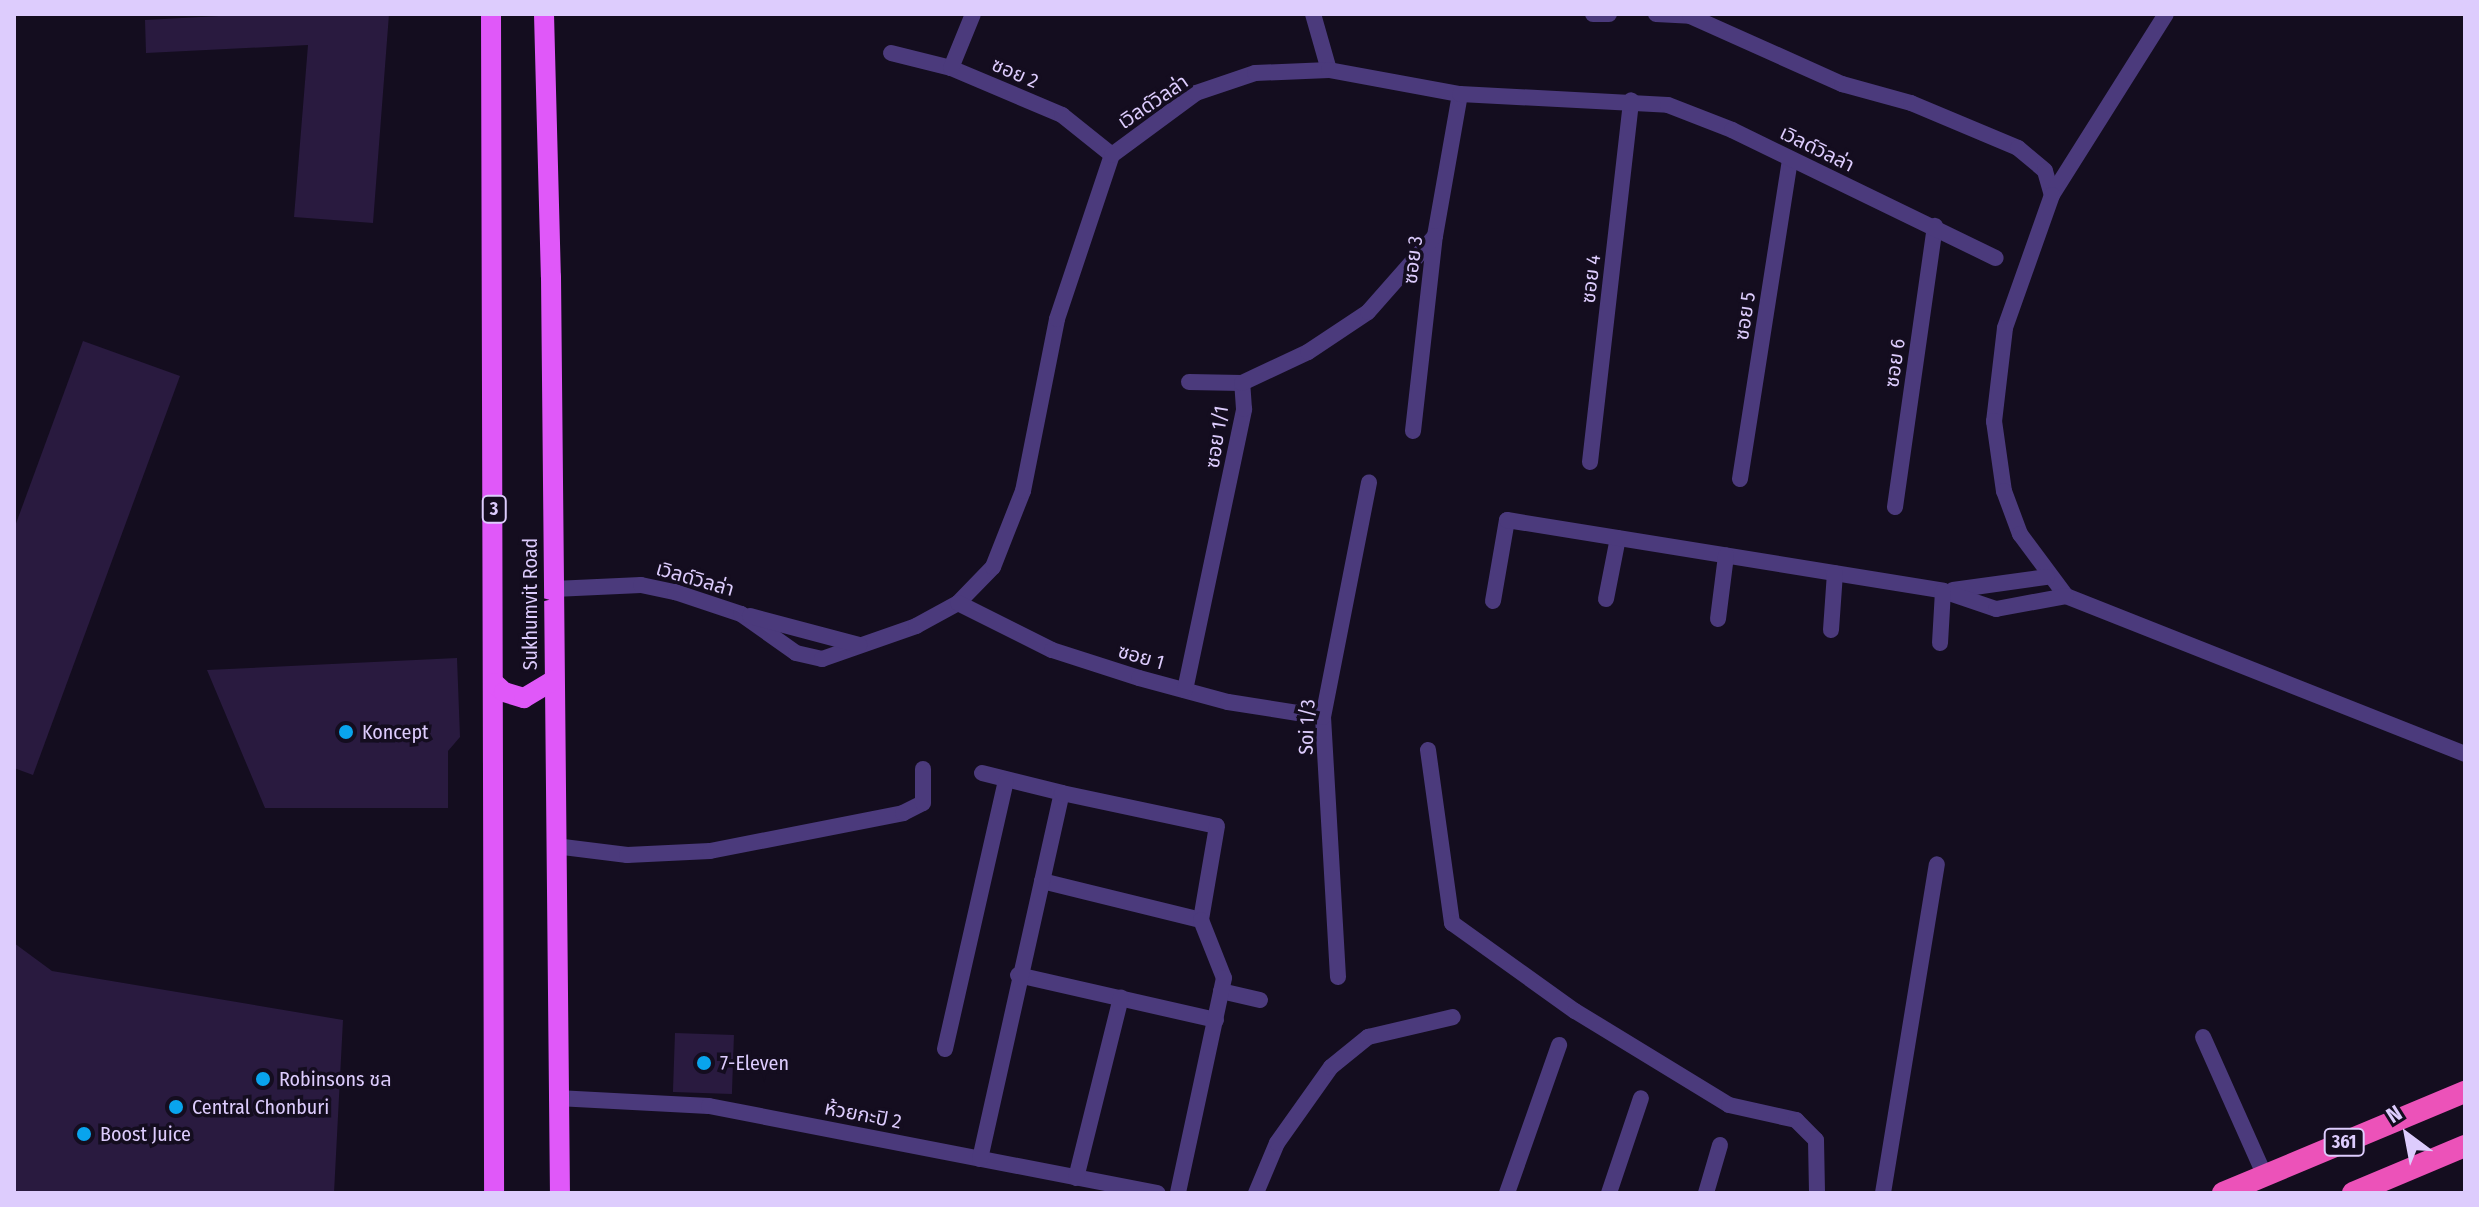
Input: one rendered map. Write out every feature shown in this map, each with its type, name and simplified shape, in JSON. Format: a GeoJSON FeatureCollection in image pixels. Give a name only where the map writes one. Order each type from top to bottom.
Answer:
{"type":"FeatureCollection","features":[{"type":"Feature","properties":{"kind":"highway","name":"361"},"geometry":{"type":"LineString","coordinates":[[2223,1193],[2465,1092]]}},
{"type":"Feature","properties":{"kind":"highway","name":"361"},"geometry":{"type":"LineString","coordinates":[[2353,1193],[2465,1146]]}},
{"type":"Feature","properties":{"kind":"main road","name":"Sukhumvit Road"},"geometry":{"type":"LineString","coordinates":[[491,14],[494,1193]]}},
{"type":"Feature","properties":{"kind":"main road","name":"Sukhumvit Road"},"geometry":{"type":"LineString","coordinates":[[544,14],[560,1193]]}},
{"type":"Feature","properties":{"kind":"main road"},"geometry":{"type":"LineString","coordinates":[[494,683],[504,692],[524,698],[554,680]]}},
{"type":"Feature","properties":{"kind":"street"},"geometry":{"type":"LineString","coordinates":[[951,68],[973,14]]}},
{"type":"Feature","properties":{"kind":"street"},"geometry":{"type":"LineString","coordinates":[[1313,14],[1329,70]]}},
{"type":"Feature","properties":{"kind":"street"},"geometry":{"type":"LineString","coordinates":[[1593,14],[1609,14]]}},
{"type":"Feature","properties":{"kind":"street"},"geometry":{"type":"LineString","coordinates":[[1656,14],[1690,15],[1842,84],[1911,103],[2018,148],[2045,171],[2052,195]]}},
{"type":"Feature","properties":{"kind":"street"},"geometry":{"type":"LineString","coordinates":[[2166,14],[2052,195],[2005,328],[1994,421],[2004,491],[2020,534],[2047,577],[2066,596],[2464,751]]}},
{"type":"Feature","properties":{"kind":"street","name":"ซอย 2"},"geometry":{"type":"LineString","coordinates":[[891,53],[951,68],[1062,115],[1112,155]]}},
{"type":"Feature","properties":{"kind":"street","name":"เวิลด์วิลล่า"},"geometry":{"type":"LineString","coordinates":[[554,589],[641,585],[741,614],[796,653],[822,659],[864,645],[958,603],[993,567],[1023,491],[1057,319],[1112,155],[1196,93],[1255,73],[1329,70],[1460,94],[1631,100],[1668,105],[1935,226],[1996,258]]}},
{"type":"Feature","properties":{"kind":"street","name":"ซอย 3"},"geometry":{"type":"LineString","coordinates":[[1413,431],[1435,236],[1460,94]]}},
{"type":"Feature","properties":{"kind":"street","name":"ซอย 4"},"geometry":{"type":"LineString","coordinates":[[1590,462],[1631,100]]}},
{"type":"Feature","properties":{"kind":"street","name":"ซอย 5"},"geometry":{"type":"LineString","coordinates":[[1740,479],[1790,159]]}},
{"type":"Feature","properties":{"kind":"street","name":"ซอย 6"},"geometry":{"type":"LineString","coordinates":[[1895,507],[1935,226]]}},
{"type":"Feature","properties":{"kind":"street","name":"ซอย 1/1"},"geometry":{"type":"LineString","coordinates":[[1185,690],[1244,409],[1242,383],[1308,352],[1368,312],[1435,236]]}},
{"type":"Feature","properties":{"kind":"street"},"geometry":{"type":"LineString","coordinates":[[1189,382],[1242,383]]}},
{"type":"Feature","properties":{"kind":"street","name":"Soi 1/3"},"geometry":{"type":"LineString","coordinates":[[1338,977],[1323,717],[1369,482]]}},
{"type":"Feature","properties":{"kind":"street"},"geometry":{"type":"LineString","coordinates":[[1493,601],[1507,520],[1943,591],[1996,609],[2066,596]]}},
{"type":"Feature","properties":{"kind":"street"},"geometry":{"type":"LineString","coordinates":[[1606,599],[1618,538]]}},
{"type":"Feature","properties":{"kind":"street"},"geometry":{"type":"LineString","coordinates":[[1718,619],[1726,556]]}},
{"type":"Feature","properties":{"kind":"street"},"geometry":{"type":"LineString","coordinates":[[1831,630],[1835,573]]}},
{"type":"Feature","properties":{"kind":"street"},"geometry":{"type":"LineString","coordinates":[[1943,591],[1999,587],[2047,577]]}},
{"type":"Feature","properties":{"kind":"street"},"geometry":{"type":"LineString","coordinates":[[1940,643],[1943,591]]}},
{"type":"Feature","properties":{"kind":"street","name":"ซอย 1"},"geometry":{"type":"LineString","coordinates":[[958,603],[1052,650],[1228,702],[1323,717]]}},
{"type":"Feature","properties":{"kind":"street"},"geometry":{"type":"LineString","coordinates":[[741,614],[830,641],[864,645]]}},
{"type":"Feature","properties":{"kind":"street"},"geometry":{"type":"LineString","coordinates":[[1428,750],[1452,923],[1575,1011],[1729,1105],[1796,1120],[1816,1140],[1817,1193]]}},
{"type":"Feature","properties":{"kind":"street"},"geometry":{"type":"LineString","coordinates":[[555,846],[627,855],[710,851],[903,813],[923,803],[923,769]]}},
{"type":"Feature","properties":{"kind":"street"},"geometry":{"type":"LineString","coordinates":[[982,773],[1006,781],[1217,826],[1201,920],[1224,978],[1178,1193]]}},
{"type":"Feature","properties":{"kind":"street"},"geometry":{"type":"LineString","coordinates":[[945,1049],[1006,781]]}},
{"type":"Feature","properties":{"kind":"street"},"geometry":{"type":"LineString","coordinates":[[980,1159],[1018,975],[1062,793]]}},
{"type":"Feature","properties":{"kind":"street"},"geometry":{"type":"LineString","coordinates":[[1883,1193],[1937,864]]}},
{"type":"Feature","properties":{"kind":"street"},"geometry":{"type":"LineString","coordinates":[[1042,881],[1201,920]]}},
{"type":"Feature","properties":{"kind":"street"},"geometry":{"type":"LineString","coordinates":[[1018,975],[1216,1020]]}},
{"type":"Feature","properties":{"kind":"street"},"geometry":{"type":"LineString","coordinates":[[1221,991],[1260,1000]]}},
{"type":"Feature","properties":{"kind":"street"},"geometry":{"type":"LineString","coordinates":[[1076,1178],[1121,998]]}},
{"type":"Feature","properties":{"kind":"street"},"geometry":{"type":"LineString","coordinates":[[1256,1193],[1277,1143],[1331,1067],[1368,1037],[1453,1017]]}},
{"type":"Feature","properties":{"kind":"street"},"geometry":{"type":"LineString","coordinates":[[2203,1037],[2265,1176]]}},
{"type":"Feature","properties":{"kind":"street"},"geometry":{"type":"LineString","coordinates":[[1507,1193],[1559,1045]]}},
{"type":"Feature","properties":{"kind":"street","name":"ห้วยกะปิ 2"},"geometry":{"type":"LineString","coordinates":[[557,1098],[709,1106],[1158,1193]]}},
{"type":"Feature","properties":{"kind":"street"},"geometry":{"type":"LineString","coordinates":[[1609,1193],[1641,1098]]}},
{"type":"Feature","properties":{"kind":"street"},"geometry":{"type":"LineString","coordinates":[[1706,1193],[1720,1145]]}},
{"type":"Feature","properties":{"kind":"building"},"geometry":{"type":"Polygon","coordinates":[[[257,14],[389,14],[373,223],[294,217],[308,45],[146,53],[145,20],[257,14]]]}},
{"type":"Feature","properties":{"kind":"building"},"geometry":{"type":"Polygon","coordinates":[[[83,341],[180,376],[33,775],[14,768],[14,529],[83,341]]]}},
{"type":"Feature","properties":{"kind":"building","name":"Koncept"},"geometry":{"type":"Polygon","coordinates":[[[457,658],[460,737],[448,751],[448,808],[265,808],[207,670],[457,658]]]}},
{"type":"Feature","properties":{"kind":"building","name":"Central Chonburi"},"geometry":{"type":"Polygon","coordinates":[[[14,943],[52,971],[343,1020],[334,1193],[14,1193],[14,943]]]}},
{"type":"Feature","properties":{"kind":"building","name":"7-Eleven"},"geometry":{"type":"Polygon","coordinates":[[[675,1033],[734,1035],[732,1094],[673,1092],[675,1033]]]}},
{"type":"Feature","properties":{"kind":"place","name":"Koncept"},"geometry":{"type":"Point","coordinates":[346,732]}},
{"type":"Feature","properties":{"kind":"place","name":"7-Eleven"},"geometry":{"type":"Point","coordinates":[704,1063]}},
{"type":"Feature","properties":{"kind":"place","name":"Robinsons ชล"},"geometry":{"type":"Point","coordinates":[263,1079]}},
{"type":"Feature","properties":{"kind":"place","name":"Central Chonburi"},"geometry":{"type":"Point","coordinates":[176,1107]}},
{"type":"Feature","properties":{"kind":"place","name":"Boost Juice"},"geometry":{"type":"Point","coordinates":[84,1134]}}]}
